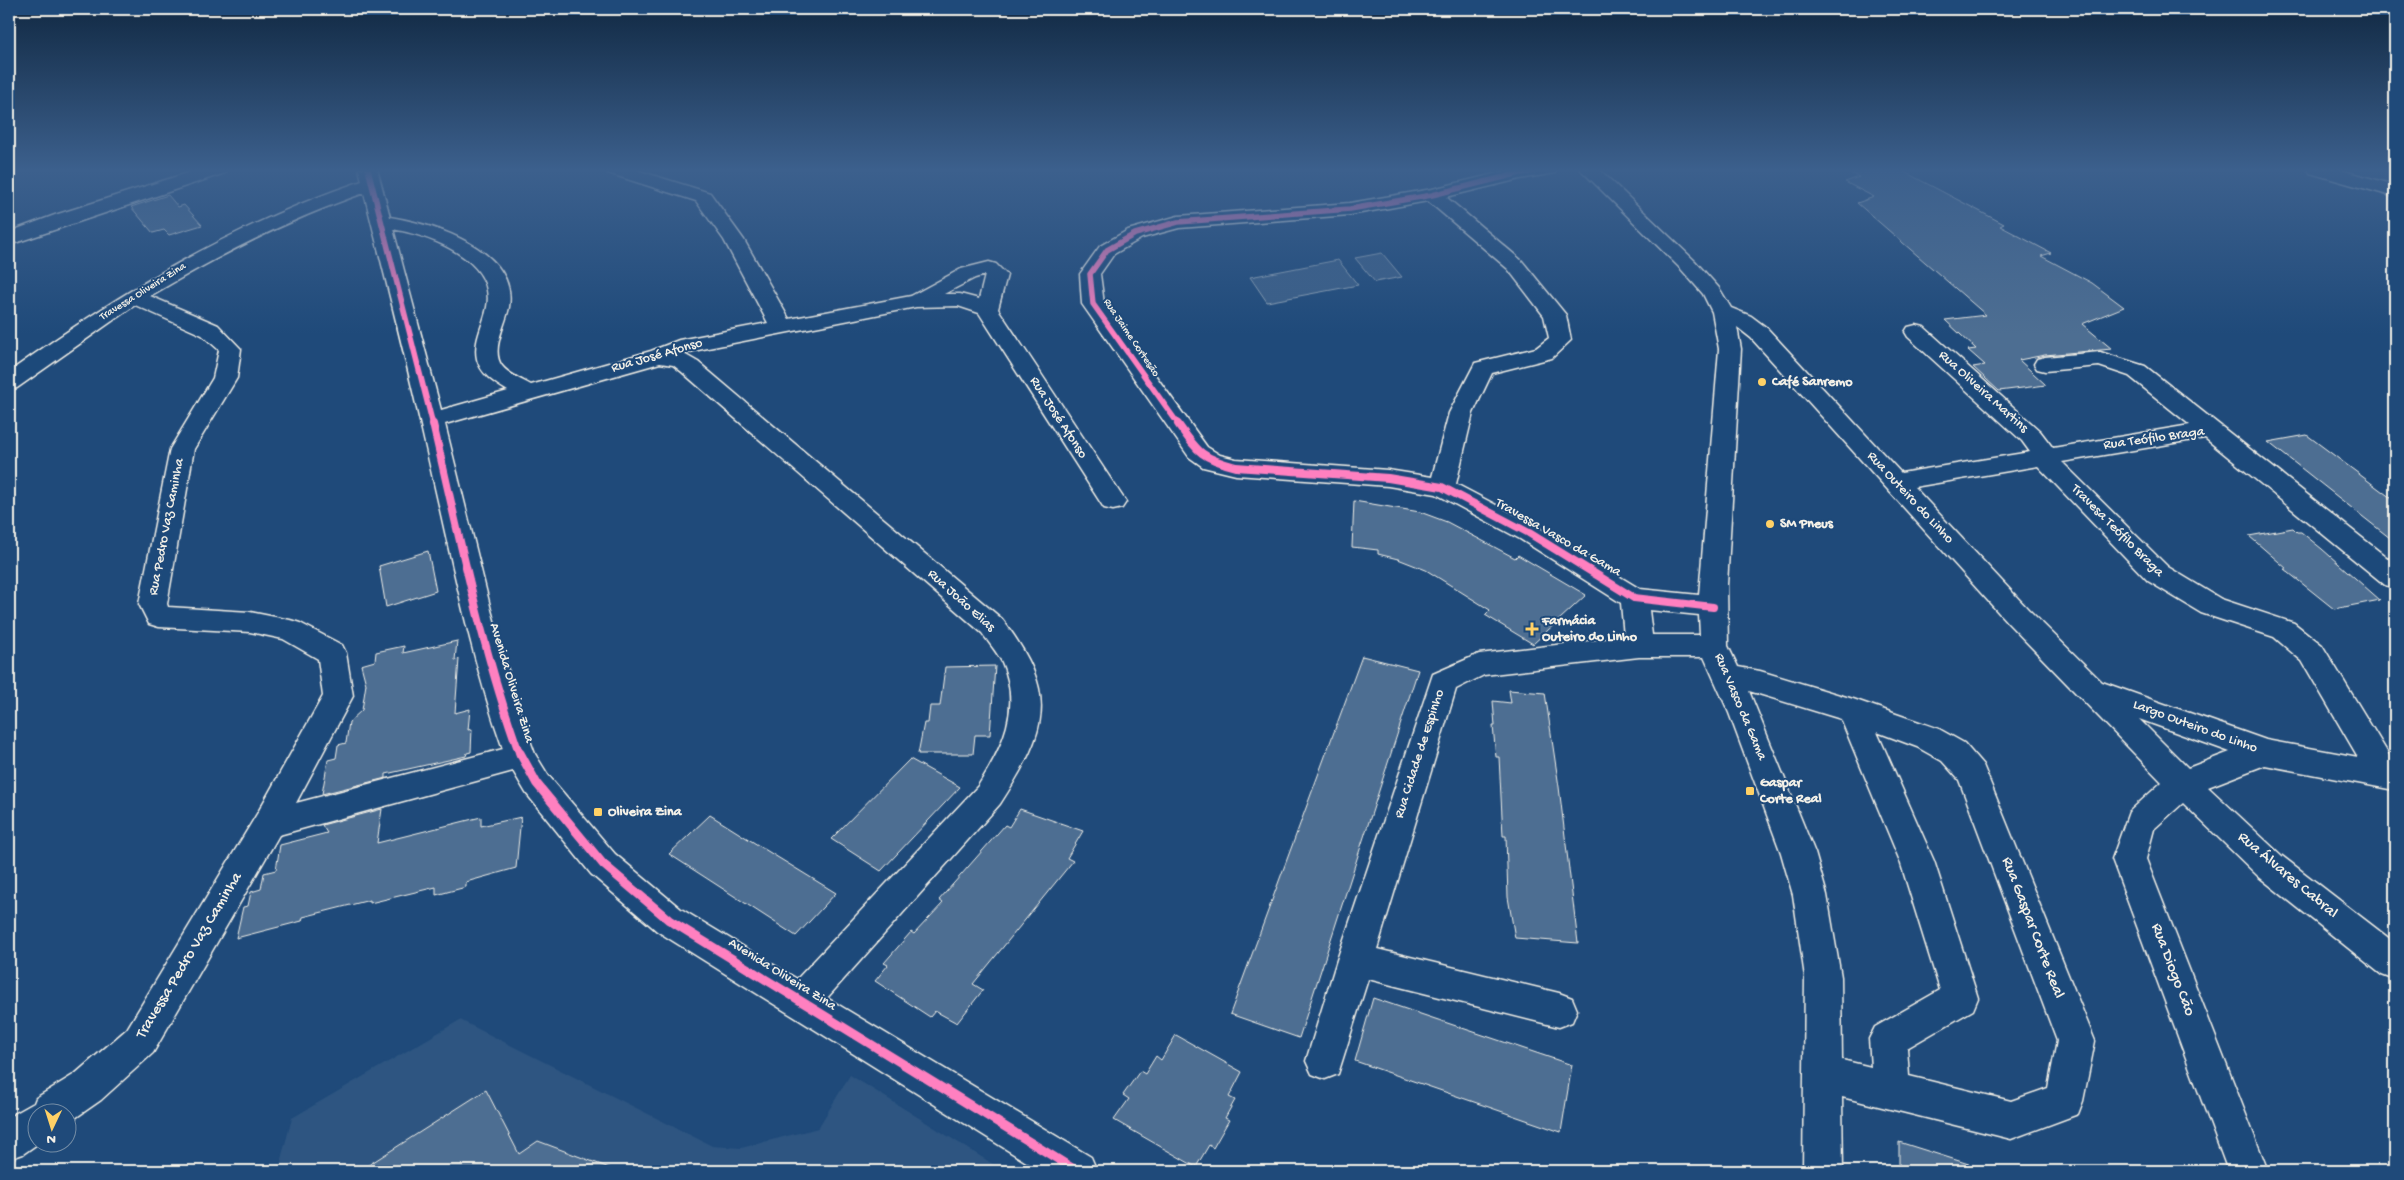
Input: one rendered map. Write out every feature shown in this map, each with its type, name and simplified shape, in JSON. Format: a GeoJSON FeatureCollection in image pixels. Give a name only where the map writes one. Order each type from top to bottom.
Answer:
{"type":"FeatureCollection","features":[{"type":"Feature","properties":{"kind":"street"},"geometry":{"type":"LineString","coordinates":[[9,230],[26,224]]}},
{"type":"Feature","properties":{"kind":"street"},"geometry":{"type":"LineString","coordinates":[[9,239],[49,224]]}},
{"type":"Feature","properties":{"kind":"street","name":"Travessa Oliveira Zina"},"geometry":{"type":"LineString","coordinates":[[9,383],[70,338],[164,278],[266,224]]}},
{"type":"Feature","properties":{"kind":"street","name":"Avenida Oliveira Zina"},"geometry":{"type":"LineString","coordinates":[[383,224],[477,610],[505,713],[521,757],[537,784],[603,864],[669,920],[1077,1171]]}},
{"type":"Feature","properties":{"kind":"street"},"geometry":{"type":"LineString","coordinates":[[405,224],[454,242],[476,255],[493,276],[499,297],[486,352],[492,369],[529,393]]}},
{"type":"Feature","properties":{"kind":"street"},"geometry":{"type":"LineString","coordinates":[[723,224],[778,319],[779,326]]}},
{"type":"Feature","properties":{"kind":"street","name":"Rua Jaime Cortesão"},"geometry":{"type":"LineString","coordinates":[[1171,224],[1135,234],[1107,250],[1090,274],[1093,304],[1198,452],[1212,461],[1236,467],[1388,478],[1442,487]]}},
{"type":"Feature","properties":{"kind":"street"},"geometry":{"type":"LineString","coordinates":[[1442,487],[1461,413],[1483,368],[1544,352],[1560,340],[1555,315],[1515,265],[1466,224]]}},
{"type":"Feature","properties":{"kind":"street","name":"Rua Vasco da Gama"},"geometry":{"type":"LineString","coordinates":[[1646,224],[1688,265],[1712,292],[1724,312],[1730,349],[1713,607],[1714,646],[1729,677],[1798,853],[1810,895],[1823,978],[1824,1171]]}},
{"type":"Feature","properties":{"kind":"street","name":"Rua José Afonso"},"geometry":{"type":"LineString","coordinates":[[916,301],[968,273],[989,268],[997,275],[988,309]]}},
{"type":"Feature","properties":{"kind":"street","name":"Rua Pedro Vaz Caminha"},"geometry":{"type":"LineString","coordinates":[[134,297],[210,330],[230,349],[225,378],[182,449],[153,604],[159,617],[250,622],[290,630],[332,653],[338,696],[268,824]]}},
{"type":"Feature","properties":{"kind":"street","name":"Rua José Afonso"},"geometry":{"type":"LineString","coordinates":[[432,420],[659,356],[687,345],[916,301],[960,300],[988,309],[1113,502]]}},
{"type":"Feature","properties":{"kind":"street","name":"Rua Outeiro do Linho"},"geometry":{"type":"LineString","coordinates":[[1724,312],[1743,321],[1759,333],[2018,616],[2094,690]]}},
{"type":"Feature","properties":{"kind":"street","name":"Rua Oliveira Martins"},"geometry":{"type":"LineString","coordinates":[[1916,332],[2031,436],[2046,455]]}},
{"type":"Feature","properties":{"kind":"street"},"geometry":{"type":"LineString","coordinates":[[690,367],[689,360],[707,342]]}},
{"type":"Feature","properties":{"kind":"street","name":"Rua João Elias"},"geometry":{"type":"LineString","coordinates":[[659,356],[680,360],[690,367],[992,626],[1015,659],[1026,684],[1027,713],[1020,741],[989,795],[800,1002]]}},
{"type":"Feature","properties":{"kind":"street"},"geometry":{"type":"LineString","coordinates":[[2045,364],[2100,359],[2138,371],[2208,430]]}},
{"type":"Feature","properties":{"kind":"street","name":"Rua Teófilo Braga"},"geometry":{"type":"LineString","coordinates":[[1895,482],[2046,455],[2208,430],[2395,578]]}},
{"type":"Feature","properties":{"kind":"street","name":"Travesa Teófilo Braga"},"geometry":{"type":"LineString","coordinates":[[2046,455],[2050,464],[2158,574],[2210,606],[2284,630],[2312,653],[2389,775]]}},
{"type":"Feature","properties":{"kind":"street","name":"Travessa Vasco da Gama"},"geometry":{"type":"LineString","coordinates":[[1442,487],[1529,533],[1634,598]]}},
{"type":"Feature","properties":{"kind":"street"},"geometry":{"type":"LineString","coordinates":[[1639,646],[1634,598],[1713,607]]}},
{"type":"Feature","properties":{"kind":"street","name":"Rua Cidade de Espinho"},"geometry":{"type":"LineString","coordinates":[[1325,1061],[1443,682],[1479,665],[1639,646],[1714,646]]}},
{"type":"Feature","properties":{"kind":"street","name":"Rua Gaspar Corte Real"},"geometry":{"type":"LineString","coordinates":[[1729,677],[1760,682],[1853,711],[1928,738],[1953,752],[1972,774],[2076,1041],[2064,1100],[2011,1120],[1824,1074]]}},
{"type":"Feature","properties":{"kind":"street","name":"Largo Outeiro do Linho"},"geometry":{"type":"LineString","coordinates":[[2094,690],[2264,752]]}},
{"type":"Feature","properties":{"kind":"street","name":"Largo Outeiro do Linho"},"geometry":{"type":"LineString","coordinates":[[2094,690],[2183,783],[2264,752]]}},
{"type":"Feature","properties":{"kind":"street"},"geometry":{"type":"LineString","coordinates":[[1853,711],[1917,861],[1960,998],[1888,1039],[1892,1092]]}},
{"type":"Feature","properties":{"kind":"street"},"geometry":{"type":"LineString","coordinates":[[2264,752],[2389,775]]}},
{"type":"Feature","properties":{"kind":"street"},"geometry":{"type":"LineString","coordinates":[[268,824],[521,757]]}},
{"type":"Feature","properties":{"kind":"street","name":"Rua Álvares Cabral"},"geometry":{"type":"LineString","coordinates":[[2183,783],[2270,866],[2395,964]]}},
{"type":"Feature","properties":{"kind":"street","name":"Rua Diogo Cão"},"geometry":{"type":"LineString","coordinates":[[2183,783],[2140,822],[2129,859],[2248,1171]]}},
{"type":"Feature","properties":{"kind":"street","name":"Travessa Pedro Vaz Caminha"},"geometry":{"type":"LineString","coordinates":[[65,1102],[88,1087],[140,1041],[268,824]]}},
{"type":"Feature","properties":{"kind":"street"},"geometry":{"type":"LineString","coordinates":[[1355,960],[1558,1010]]}},
{"type":"Feature","properties":{"kind":"street"},"geometry":{"type":"LineString","coordinates":[[9,1140],[28,1128]]}},
{"type":"Feature","properties":{"kind":"shaded area"},"geometry":{"type":"Polygon","coordinates":[[[1382,253],[1402,277],[1375,282],[1355,258],[1382,253]]]}},
{"type":"Feature","properties":{"kind":"shaded area"},"geometry":{"type":"Polygon","coordinates":[[[1338,260],[1358,285],[1267,302],[1250,277],[1338,260]]]}},
{"type":"Feature","properties":{"kind":"shaded area"},"geometry":{"type":"Polygon","coordinates":[[[460,1020],[712,1146],[741,1148],[818,1128],[850,1075],[1004,1171],[284,1171],[281,1159],[292,1118],[460,1020]]]}},
{"type":"Feature","properties":{"kind":"building"},"geometry":{"type":"Polygon","coordinates":[[[145,224],[202,225],[169,235],[164,230],[153,233],[145,224]]]}},
{"type":"Feature","properties":{"kind":"building"},"geometry":{"type":"Polygon","coordinates":[[[1881,224],[2004,224],[2000,226],[2051,253],[2041,256],[2092,283],[2124,307],[2082,324],[2112,349],[2045,355],[2019,360],[2046,385],[1999,391],[1973,367],[1985,365],[1968,350],[1976,349],[1945,320],[1986,315],[1881,224]]]}},
{"type":"Feature","properties":{"kind":"building"},"geometry":{"type":"Polygon","coordinates":[[[2307,435],[2395,501],[2395,542],[2268,442],[2307,435]]]}},
{"type":"Feature","properties":{"kind":"building"},"geometry":{"type":"Polygon","coordinates":[[[1354,501],[1420,512],[1447,522],[1515,558],[1518,555],[1586,595],[1533,644],[1485,615],[1490,610],[1426,570],[1398,559],[1378,554],[1378,550],[1352,547],[1354,501]]]}},
{"type":"Feature","properties":{"kind":"building"},"geometry":{"type":"Polygon","coordinates":[[[2293,528],[2322,549],[2380,600],[2334,609],[2284,569],[2287,569],[2249,536],[2293,528]]]}},
{"type":"Feature","properties":{"kind":"building"},"geometry":{"type":"Polygon","coordinates":[[[428,551],[436,591],[386,607],[379,566],[428,551]]]}},
{"type":"Feature","properties":{"kind":"building"},"geometry":{"type":"Polygon","coordinates":[[[457,641],[455,660],[459,659],[455,713],[470,709],[468,730],[472,729],[471,752],[467,753],[466,756],[386,774],[386,778],[322,794],[328,760],[336,758],[338,745],[346,743],[349,722],[362,710],[366,684],[361,665],[375,661],[376,652],[404,646],[403,653],[457,641]]]}},
{"type":"Feature","properties":{"kind":"building"},"geometry":{"type":"Polygon","coordinates":[[[1362,656],[1418,670],[1299,1038],[1230,1014],[1362,656]]]}},
{"type":"Feature","properties":{"kind":"building"},"geometry":{"type":"Polygon","coordinates":[[[995,666],[990,735],[975,735],[973,754],[918,754],[924,723],[928,723],[930,706],[940,706],[945,667],[995,666]]]}},
{"type":"Feature","properties":{"kind":"building"},"geometry":{"type":"Polygon","coordinates":[[[1509,690],[1545,693],[1559,787],[1578,943],[1515,938],[1508,897],[1506,836],[1503,836],[1499,757],[1496,757],[1493,726],[1495,726],[1493,701],[1511,703],[1509,690]]]}},
{"type":"Feature","properties":{"kind":"building"},"geometry":{"type":"Polygon","coordinates":[[[910,759],[960,787],[881,871],[831,839],[910,759]]]}},
{"type":"Feature","properties":{"kind":"building"},"geometry":{"type":"Polygon","coordinates":[[[382,809],[377,843],[481,817],[481,826],[521,817],[516,868],[466,882],[466,887],[436,895],[436,887],[370,903],[370,900],[303,917],[302,921],[236,938],[243,907],[248,906],[251,892],[261,889],[264,873],[276,870],[280,845],[327,833],[322,825],[382,809]]]}},
{"type":"Feature","properties":{"kind":"building"},"geometry":{"type":"Polygon","coordinates":[[[1020,809],[1083,831],[1067,858],[1073,861],[973,984],[983,990],[957,1023],[935,1011],[930,1017],[875,981],[888,965],[884,963],[911,932],[914,934],[943,903],[939,900],[1005,825],[1009,827],[1020,809]]]}},
{"type":"Feature","properties":{"kind":"building"},"geometry":{"type":"Polygon","coordinates":[[[710,815],[836,893],[796,936],[669,854],[710,815]]]}},
{"type":"Feature","properties":{"kind":"building"},"geometry":{"type":"Polygon","coordinates":[[[1373,998],[1572,1065],[1561,1132],[1355,1061],[1373,998]]]}},
{"type":"Feature","properties":{"kind":"building"},"geometry":{"type":"Polygon","coordinates":[[[1176,1035],[1242,1072],[1229,1097],[1235,1100],[1225,1118],[1229,1120],[1213,1148],[1209,1145],[1196,1167],[1114,1120],[1129,1099],[1123,1095],[1140,1071],[1145,1074],[1156,1056],[1161,1060],[1176,1035]]]}},
{"type":"Feature","properties":{"kind":"building"},"geometry":{"type":"Polygon","coordinates":[[[486,1090],[519,1154],[538,1141],[612,1169],[612,1171],[359,1171],[486,1090]]]}},
{"type":"Feature","properties":{"kind":"building"},"geometry":{"type":"Polygon","coordinates":[[[1899,1142],[1975,1166],[1974,1171],[1899,1171],[1899,1142]]]}},
{"type":"Feature","properties":{"kind":"cycle path"},"geometry":{"type":"LineString","coordinates":[[382,224],[432,420],[477,610],[505,713],[521,757],[537,784],[603,864],[669,920],[1077,1171]]}},
{"type":"Feature","properties":{"kind":"cycle path"},"geometry":{"type":"LineString","coordinates":[[1171,224],[1135,234],[1107,250],[1090,274],[1093,304],[1198,452],[1212,461],[1236,467],[1388,478],[1442,487],[1529,533],[1634,598],[1713,607]]}},
{"type":"Feature","properties":{"kind":"place","name":"Café Sanremo"},"geometry":{"type":"Point","coordinates":[1762,382]}},
{"type":"Feature","properties":{"kind":"place","name":"SM Pneus"},"geometry":{"type":"Point","coordinates":[1770,524]}},
{"type":"Feature","properties":{"kind":"place","name":"Farmácia Outeiro do Linho"},"geometry":{"type":"Point","coordinates":[1532,629]}},
{"type":"Feature","properties":{"kind":"place","name":"Gaspar Corte Real"},"geometry":{"type":"Point","coordinates":[1750,791]}},
{"type":"Feature","properties":{"kind":"place","name":"Oliveira Zina"},"geometry":{"type":"Point","coordinates":[598,812]}}]}
